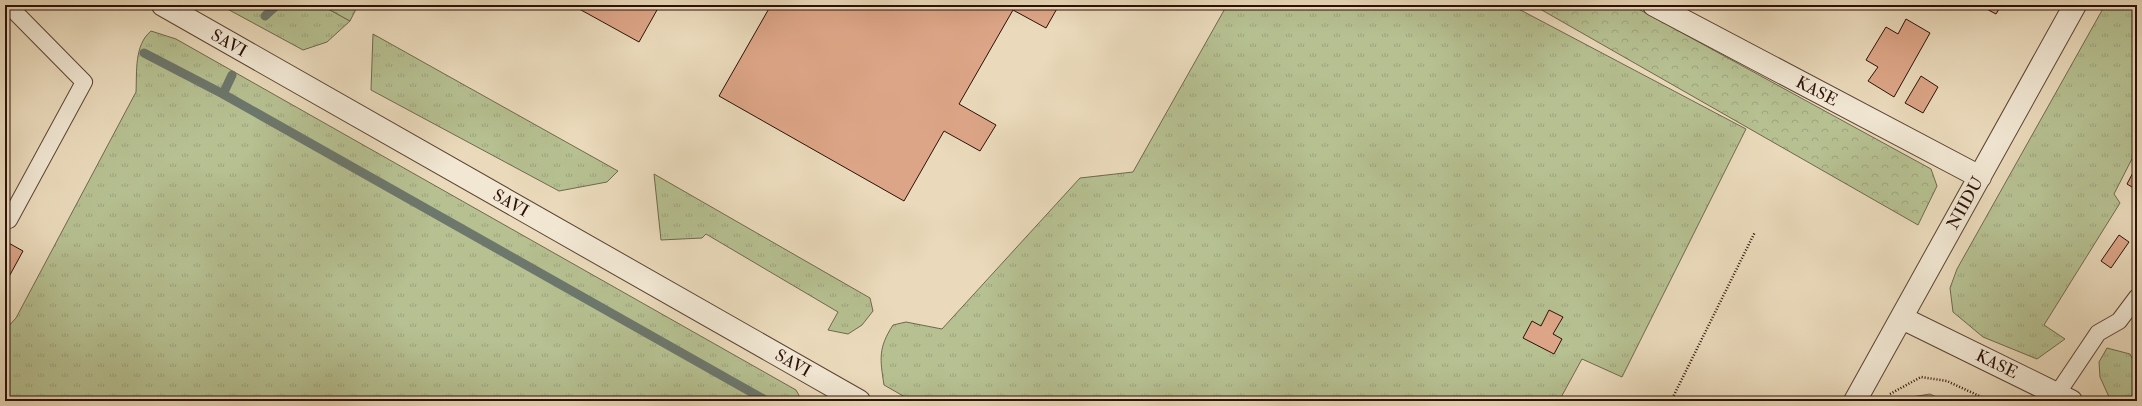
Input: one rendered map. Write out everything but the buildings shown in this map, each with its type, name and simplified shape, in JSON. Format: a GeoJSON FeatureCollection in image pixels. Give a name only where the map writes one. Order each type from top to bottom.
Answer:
{"type":"FeatureCollection","features":[{"type":"Feature","properties":{"kind":"street","name":"SAVI"},"geometry":{"type":"LineString","coordinates":[[163,5],[836,395],[859,401]]}},
{"type":"Feature","properties":{"kind":"street","name":"KASE"},"geometry":{"type":"LineString","coordinates":[[1654,5],[1980,177]]}},
{"type":"Feature","properties":{"kind":"street","name":"NIIDU"},"geometry":{"type":"LineString","coordinates":[[1858,394],[1902,318],[2075,5]]}},
{"type":"Feature","properties":{"kind":"street","name":"KASE"},"geometry":{"type":"LineString","coordinates":[[1902,318],[2064,397]]}},
{"type":"Feature","properties":{"kind":"lane"},"geometry":{"type":"LineString","coordinates":[[5,218],[10,220],[84,82],[11,12]]}},
{"type":"Feature","properties":{"kind":"lane"},"geometry":{"type":"LineString","coordinates":[[2064,397],[2098,333],[2118,321],[2137,297]]}},
{"type":"Feature","properties":{"kind":"path"},"geometry":{"type":"LineString","coordinates":[[1671,401],[1755,232]]}},
{"type":"Feature","properties":{"kind":"path"},"geometry":{"type":"LineString","coordinates":[[1858,394],[1883,398],[1921,377],[1947,381],[1990,401]]}},
{"type":"Feature","properties":{"kind":"green space"},"geometry":{"type":"Polygon","coordinates":[[[220,5],[321,5],[350,21],[327,42],[303,50],[220,5]]]}},
{"type":"Feature","properties":{"kind":"green space"},"geometry":{"type":"Polygon","coordinates":[[[321,5],[358,5],[350,21],[321,5]]]}},
{"type":"Feature","properties":{"kind":"green space"},"geometry":{"type":"Polygon","coordinates":[[[1227,5],[1511,5],[1746,129],[1622,377],[1582,359],[1559,401],[912,401],[884,385],[881,354],[885,340],[893,325],[906,322],[942,329],[1080,178],[1133,172],[1227,5]]]}},
{"type":"Feature","properties":{"kind":"green space"},"geometry":{"type":"Polygon","coordinates":[[[1533,5],[1631,5],[1931,169],[1937,186],[1918,225],[1533,5]]]}},
{"type":"Feature","properties":{"kind":"green space"},"geometry":{"type":"Polygon","coordinates":[[[2105,5],[2137,5],[2137,149],[2114,194],[2120,203],[2044,325],[2065,339],[2037,359],[1983,337],[1953,312],[1950,288],[1957,269],[2105,5]]]}},
{"type":"Feature","properties":{"kind":"green space"},"geometry":{"type":"Polygon","coordinates":[[[151,31],[176,39],[796,390],[802,401],[5,401],[5,330],[16,318],[136,92],[139,51],[146,37],[151,31]]]}},
{"type":"Feature","properties":{"kind":"green space"},"geometry":{"type":"Polygon","coordinates":[[[373,34],[618,171],[607,182],[559,191],[371,90],[373,34]]]}},
{"type":"Feature","properties":{"kind":"green space"},"geometry":{"type":"Polygon","coordinates":[[[654,174],[870,298],[873,311],[862,325],[848,334],[828,330],[838,312],[706,234],[702,238],[661,240],[654,174]]]}},
{"type":"Feature","properties":{"kind":"green space"},"geometry":{"type":"Polygon","coordinates":[[[2107,348],[2130,354],[2137,368],[2135,390],[2137,391],[2137,401],[2117,401],[2109,397],[2100,377],[2099,362],[2107,348]]]}},
{"type":"Feature","properties":{"kind":"green space"},"geometry":{"type":"Polygon","coordinates":[[[1930,394],[1945,401],[1901,401],[1905,398],[1930,394]]]}},
{"type":"Feature","properties":{"kind":"waterway"},"geometry":{"type":"LineString","coordinates":[[265,16],[277,5]]}},
{"type":"Feature","properties":{"kind":"waterway"},"geometry":{"type":"LineString","coordinates":[[144,53],[223,94],[767,401]]}},
{"type":"Feature","properties":{"kind":"waterway"},"geometry":{"type":"LineString","coordinates":[[223,94],[232,75]]}}]}
